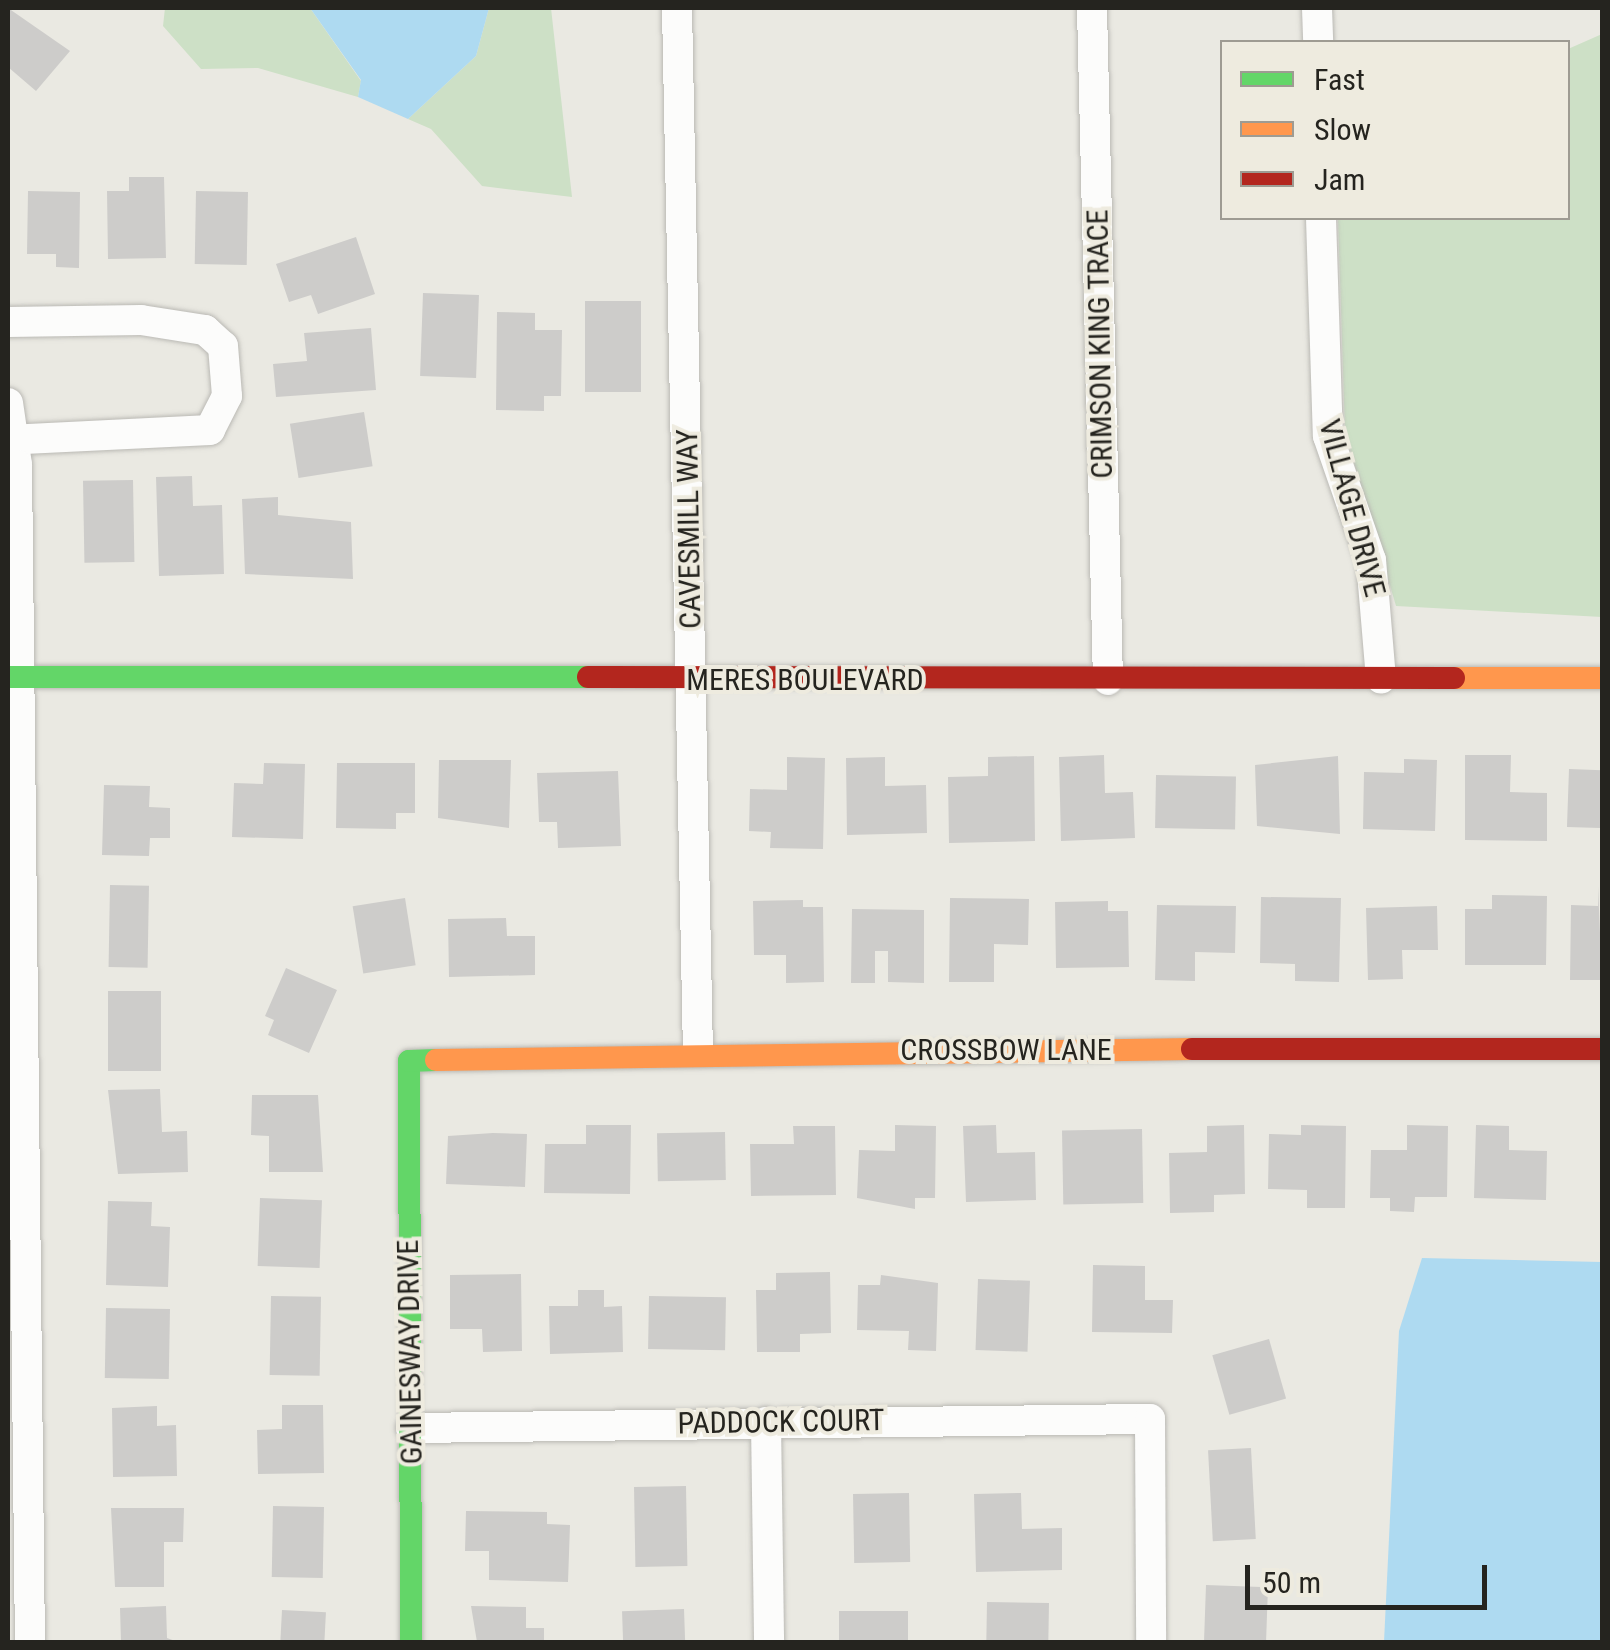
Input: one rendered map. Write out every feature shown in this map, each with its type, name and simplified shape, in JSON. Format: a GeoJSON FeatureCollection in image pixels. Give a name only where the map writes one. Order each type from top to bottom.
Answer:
{"type":"FeatureCollection","features":[{"type":"Feature","properties":{"kind":"street","name":"CAVESMILL WAY"},"geometry":{"type":"LineString","coordinates":[[677,8],[698,1050]]}},
{"type":"Feature","properties":{"kind":"street","name":"CRIMSON KING TRACE"},"geometry":{"type":"LineString","coordinates":[[1092,8],[1108,680]]}},
{"type":"Feature","properties":{"kind":"street"},"geometry":{"type":"LineString","coordinates":[[1317,8],[1318,40]]}},
{"type":"Feature","properties":{"kind":"street","name":"VILLAGE DRIVE"},"geometry":{"type":"LineString","coordinates":[[1321,220],[1328,436],[1371,560],[1381,678]]}},
{"type":"Feature","properties":{"kind":"street"},"geometry":{"type":"LineString","coordinates":[[8,322],[141,320],[205,330],[220,337],[226,380],[210,430],[11,440]]}},
{"type":"Feature","properties":{"kind":"street"},"geometry":{"type":"LineString","coordinates":[[8,403],[18,1374],[30,1642]]}},
{"type":"Feature","properties":{"kind":"street","name":"MERES BOULEVARD"},"geometry":{"type":"LineString","coordinates":[[13,677],[692,681],[1602,678]]}},
{"type":"Feature","properties":{"kind":"street","name":"CROSSBOW LANE"},"geometry":{"type":"LineString","coordinates":[[409,1061],[698,1050],[1602,1050]]}},
{"type":"Feature","properties":{"kind":"street","name":"GAINESWAY DRIVE"},"geometry":{"type":"LineString","coordinates":[[409,1061],[411,1642]]}},
{"type":"Feature","properties":{"kind":"street","name":"PADDOCK COURT"},"geometry":{"type":"LineString","coordinates":[[412,1428],[1150,1419],[1152,1642]]}},
{"type":"Feature","properties":{"kind":"street"},"geometry":{"type":"LineString","coordinates":[[766,1422],[768,1642]]}},
{"type":"Feature","properties":{"kind":"green space"},"geometry":{"type":"Polygon","coordinates":[[[165,8],[310,8],[361,81],[358,97],[258,68],[201,69],[163,26],[165,8]]]}},
{"type":"Feature","properties":{"kind":"green space"},"geometry":{"type":"Polygon","coordinates":[[[489,8],[551,8],[572,197],[482,186],[431,129],[408,119],[476,56],[489,8]]]}},
{"type":"Feature","properties":{"kind":"green space"},"geometry":{"type":"Polygon","coordinates":[[[1602,34],[1602,617],[1396,606],[1345,432],[1338,220],[1570,220],[1570,48],[1602,34]]]}},
{"type":"Feature","properties":{"kind":"water"},"geometry":{"type":"Polygon","coordinates":[[[310,8],[489,8],[476,56],[408,119],[358,97],[361,80],[310,8]]]}},
{"type":"Feature","properties":{"kind":"water"},"geometry":{"type":"Polygon","coordinates":[[[1422,1258],[1602,1262],[1602,1642],[1384,1642],[1399,1331],[1422,1258]]]}},
{"type":"Feature","properties":{"kind":"building"},"geometry":{"type":"Polygon","coordinates":[[[8,8],[70,51],[36,91],[8,67],[8,8]]]}},
{"type":"Feature","properties":{"kind":"building"},"geometry":{"type":"Polygon","coordinates":[[[129,177],[164,177],[166,258],[108,259],[107,191],[129,191],[129,177]]]}},
{"type":"Feature","properties":{"kind":"building"},"geometry":{"type":"Polygon","coordinates":[[[28,191],[80,192],[79,268],[56,267],[56,254],[27,254],[28,191]]]}},
{"type":"Feature","properties":{"kind":"building"},"geometry":{"type":"Polygon","coordinates":[[[196,191],[248,192],[247,265],[195,264],[196,191]]]}},
{"type":"Feature","properties":{"kind":"building"},"geometry":{"type":"Polygon","coordinates":[[[356,237],[375,294],[318,314],[311,295],[289,302],[276,264],[356,237]]]}},
{"type":"Feature","properties":{"kind":"building"},"geometry":{"type":"Polygon","coordinates":[[[423,293],[479,295],[476,378],[420,376],[423,293]]]}},
{"type":"Feature","properties":{"kind":"building"},"geometry":{"type":"Polygon","coordinates":[[[585,301],[641,301],[641,392],[585,392],[585,301]]]}},
{"type":"Feature","properties":{"kind":"building"},"geometry":{"type":"Polygon","coordinates":[[[497,312],[535,313],[535,330],[562,330],[561,396],[544,396],[544,411],[496,410],[497,312]]]}},
{"type":"Feature","properties":{"kind":"building"},"geometry":{"type":"Polygon","coordinates":[[[371,328],[376,390],[276,397],[273,364],[307,361],[304,333],[371,328]]]}},
{"type":"Feature","properties":{"kind":"building"},"geometry":{"type":"Polygon","coordinates":[[[364,412],[373,466],[299,478],[290,424],[364,412]]]}},
{"type":"Feature","properties":{"kind":"building"},"geometry":{"type":"Polygon","coordinates":[[[192,476],[193,506],[222,505],[224,574],[159,576],[156,477],[192,476]]]}},
{"type":"Feature","properties":{"kind":"building"},"geometry":{"type":"Polygon","coordinates":[[[133,480],[134,562],[84,563],[83,481],[133,480]]]}},
{"type":"Feature","properties":{"kind":"building"},"geometry":{"type":"Polygon","coordinates":[[[278,497],[278,515],[351,522],[353,579],[245,574],[242,499],[278,497]]]}},
{"type":"Feature","properties":{"kind":"building"},"geometry":{"type":"Polygon","coordinates":[[[1104,755],[1105,793],[1133,792],[1135,838],[1061,841],[1059,757],[1104,755]]]}},
{"type":"Feature","properties":{"kind":"building"},"geometry":{"type":"Polygon","coordinates":[[[1465,755],[1511,755],[1510,792],[1547,793],[1547,841],[1465,840],[1465,755]]]}},
{"type":"Feature","properties":{"kind":"building"},"geometry":{"type":"Polygon","coordinates":[[[1034,756],[1035,841],[949,843],[948,777],[988,776],[988,757],[1034,756]]]}},
{"type":"Feature","properties":{"kind":"building"},"geometry":{"type":"Polygon","coordinates":[[[1338,756],[1340,834],[1257,826],[1255,765],[1338,756]]]}},
{"type":"Feature","properties":{"kind":"building"},"geometry":{"type":"Polygon","coordinates":[[[787,757],[825,758],[823,849],[770,848],[771,832],[749,831],[750,789],[787,790],[787,757]]]}},
{"type":"Feature","properties":{"kind":"building"},"geometry":{"type":"Polygon","coordinates":[[[885,757],[885,786],[926,785],[927,833],[847,835],[846,758],[885,757]]]}},
{"type":"Feature","properties":{"kind":"building"},"geometry":{"type":"Polygon","coordinates":[[[1404,759],[1437,760],[1435,831],[1363,829],[1364,772],[1404,773],[1404,759]]]}},
{"type":"Feature","properties":{"kind":"building"},"geometry":{"type":"Polygon","coordinates":[[[439,760],[511,760],[509,828],[438,818],[439,760]]]}},
{"type":"Feature","properties":{"kind":"building"},"geometry":{"type":"Polygon","coordinates":[[[264,763],[305,764],[303,839],[232,837],[234,783],[263,784],[264,763]]]}},
{"type":"Feature","properties":{"kind":"building"},"geometry":{"type":"Polygon","coordinates":[[[337,763],[415,763],[415,813],[396,813],[396,829],[336,828],[337,763]]]}},
{"type":"Feature","properties":{"kind":"building"},"geometry":{"type":"Polygon","coordinates":[[[1569,769],[1602,770],[1600,828],[1567,827],[1569,769]]]}},
{"type":"Feature","properties":{"kind":"building"},"geometry":{"type":"Polygon","coordinates":[[[618,771],[621,846],[558,848],[557,822],[539,822],[537,773],[618,771]]]}},
{"type":"Feature","properties":{"kind":"building"},"geometry":{"type":"Polygon","coordinates":[[[1156,775],[1236,776],[1235,829],[1155,828],[1156,775]]]}},
{"type":"Feature","properties":{"kind":"building"},"geometry":{"type":"Polygon","coordinates":[[[104,785],[150,786],[149,807],[170,808],[170,838],[150,838],[149,856],[102,855],[104,785]]]}},
{"type":"Feature","properties":{"kind":"building"},"geometry":{"type":"Polygon","coordinates":[[[110,885],[149,886],[148,968],[109,967],[110,885]]]}},
{"type":"Feature","properties":{"kind":"building"},"geometry":{"type":"Polygon","coordinates":[[[1598,886],[1602,980],[1570,980],[1571,905],[1598,906],[1598,886]]]}},
{"type":"Feature","properties":{"kind":"building"},"geometry":{"type":"Polygon","coordinates":[[[1492,895],[1547,896],[1546,965],[1465,965],[1465,909],[1492,909],[1492,895]]]}},
{"type":"Feature","properties":{"kind":"building"},"geometry":{"type":"Polygon","coordinates":[[[1261,897],[1341,898],[1339,982],[1295,981],[1295,964],[1260,963],[1261,897]]]}},
{"type":"Feature","properties":{"kind":"building"},"geometry":{"type":"Polygon","coordinates":[[[405,898],[416,965],[363,973],[353,906],[405,898]]]}},
{"type":"Feature","properties":{"kind":"building"},"geometry":{"type":"Polygon","coordinates":[[[950,898],[1029,899],[1028,945],[994,944],[994,982],[949,982],[950,898]]]}},
{"type":"Feature","properties":{"kind":"building"},"geometry":{"type":"Polygon","coordinates":[[[803,900],[803,907],[823,907],[824,982],[786,983],[786,955],[754,955],[753,901],[803,900]]]}},
{"type":"Feature","properties":{"kind":"building"},"geometry":{"type":"Polygon","coordinates":[[[1108,901],[1108,911],[1128,911],[1129,967],[1056,968],[1055,902],[1108,901]]]}},
{"type":"Feature","properties":{"kind":"building"},"geometry":{"type":"Polygon","coordinates":[[[1157,905],[1236,906],[1235,953],[1195,952],[1195,981],[1155,980],[1157,905]]]}},
{"type":"Feature","properties":{"kind":"building"},"geometry":{"type":"Polygon","coordinates":[[[1437,906],[1438,950],[1402,950],[1403,979],[1368,980],[1366,908],[1437,906]]]}},
{"type":"Feature","properties":{"kind":"building"},"geometry":{"type":"Polygon","coordinates":[[[852,909],[924,910],[924,983],[888,982],[888,951],[875,951],[875,983],[851,983],[852,909]]]}},
{"type":"Feature","properties":{"kind":"building"},"geometry":{"type":"Polygon","coordinates":[[[506,918],[507,936],[535,936],[535,975],[449,977],[448,919],[506,918]]]}},
{"type":"Feature","properties":{"kind":"building"},"geometry":{"type":"Polygon","coordinates":[[[286,968],[337,990],[309,1053],[268,1035],[274,1020],[265,1016],[286,968]]]}},
{"type":"Feature","properties":{"kind":"building"},"geometry":{"type":"Polygon","coordinates":[[[108,991],[161,991],[161,1071],[108,1071],[108,991]]]}},
{"type":"Feature","properties":{"kind":"building"},"geometry":{"type":"Polygon","coordinates":[[[160,1089],[162,1132],[187,1131],[188,1172],[118,1174],[108,1090],[160,1089]]]}},
{"type":"Feature","properties":{"kind":"building"},"geometry":{"type":"Polygon","coordinates":[[[252,1095],[318,1095],[323,1172],[269,1172],[269,1136],[251,1135],[252,1095]]]}},
{"type":"Feature","properties":{"kind":"building"},"geometry":{"type":"Polygon","coordinates":[[[586,1125],[631,1125],[630,1194],[544,1193],[545,1144],[586,1144],[586,1125]]]}},
{"type":"Feature","properties":{"kind":"building"},"geometry":{"type":"Polygon","coordinates":[[[895,1125],[936,1126],[935,1198],[915,1198],[915,1209],[857,1198],[859,1150],[895,1151],[895,1125]]]}},
{"type":"Feature","properties":{"kind":"building"},"geometry":{"type":"Polygon","coordinates":[[[996,1125],[997,1153],[1035,1152],[1036,1200],[966,1202],[963,1126],[996,1125]]]}},
{"type":"Feature","properties":{"kind":"building"},"geometry":{"type":"Polygon","coordinates":[[[1244,1125],[1245,1194],[1214,1195],[1214,1212],[1170,1213],[1169,1153],[1207,1152],[1207,1126],[1244,1125]]]}},
{"type":"Feature","properties":{"kind":"building"},"geometry":{"type":"Polygon","coordinates":[[[1301,1125],[1346,1126],[1345,1208],[1307,1208],[1307,1190],[1268,1189],[1269,1134],[1301,1135],[1301,1125]]]}},
{"type":"Feature","properties":{"kind":"building"},"geometry":{"type":"Polygon","coordinates":[[[1407,1125],[1448,1126],[1447,1197],[1415,1197],[1414,1212],[1390,1211],[1390,1198],[1370,1198],[1371,1150],[1407,1150],[1407,1125]]]}},
{"type":"Feature","properties":{"kind":"building"},"geometry":{"type":"Polygon","coordinates":[[[1476,1125],[1509,1126],[1509,1150],[1547,1151],[1546,1200],[1474,1198],[1476,1125]]]}},
{"type":"Feature","properties":{"kind":"building"},"geometry":{"type":"Polygon","coordinates":[[[793,1126],[835,1126],[836,1195],[751,1196],[750,1144],[794,1144],[793,1126]]]}},
{"type":"Feature","properties":{"kind":"building"},"geometry":{"type":"Polygon","coordinates":[[[1142,1129],[1143,1203],[1063,1204],[1062,1130],[1142,1129]]]}},
{"type":"Feature","properties":{"kind":"building"},"geometry":{"type":"Polygon","coordinates":[[[725,1132],[726,1180],[658,1181],[657,1133],[725,1132]]]}},
{"type":"Feature","properties":{"kind":"building"},"geometry":{"type":"Polygon","coordinates":[[[527,1134],[525,1187],[446,1184],[448,1136],[527,1134]]]}},
{"type":"Feature","properties":{"kind":"building"},"geometry":{"type":"Polygon","coordinates":[[[260,1198],[322,1200],[320,1268],[258,1266],[260,1198]]]}},
{"type":"Feature","properties":{"kind":"building"},"geometry":{"type":"Polygon","coordinates":[[[108,1201],[152,1202],[151,1226],[170,1227],[168,1287],[106,1285],[108,1201]]]}},
{"type":"Feature","properties":{"kind":"building"},"geometry":{"type":"Polygon","coordinates":[[[1093,1265],[1145,1266],[1145,1300],[1173,1300],[1172,1333],[1092,1332],[1093,1265]]]}},
{"type":"Feature","properties":{"kind":"building"},"geometry":{"type":"Polygon","coordinates":[[[830,1272],[831,1333],[800,1334],[800,1352],[757,1352],[756,1290],[776,1290],[776,1273],[830,1272]]]}},
{"type":"Feature","properties":{"kind":"building"},"geometry":{"type":"Polygon","coordinates":[[[521,1274],[522,1351],[483,1352],[482,1329],[450,1329],[450,1275],[521,1274]]]}},
{"type":"Feature","properties":{"kind":"building"},"geometry":{"type":"Polygon","coordinates":[[[881,1275],[938,1283],[936,1351],[908,1350],[909,1331],[857,1330],[858,1285],[880,1285],[881,1275]]]}},
{"type":"Feature","properties":{"kind":"building"},"geometry":{"type":"Polygon","coordinates":[[[978,1279],[1030,1281],[1027,1352],[976,1350],[978,1279]]]}},
{"type":"Feature","properties":{"kind":"building"},"geometry":{"type":"Polygon","coordinates":[[[578,1290],[604,1290],[604,1307],[622,1306],[623,1352],[550,1354],[549,1306],[578,1306],[578,1290]]]}},
{"type":"Feature","properties":{"kind":"building"},"geometry":{"type":"Polygon","coordinates":[[[271,1296],[321,1297],[320,1376],[270,1375],[271,1296]]]}},
{"type":"Feature","properties":{"kind":"building"},"geometry":{"type":"Polygon","coordinates":[[[649,1296],[726,1297],[725,1350],[648,1349],[649,1296]]]}},
{"type":"Feature","properties":{"kind":"building"},"geometry":{"type":"Polygon","coordinates":[[[106,1308],[170,1309],[169,1379],[105,1378],[106,1308]]]}},
{"type":"Feature","properties":{"kind":"building"},"geometry":{"type":"Polygon","coordinates":[[[1269,1339],[1286,1399],[1229,1415],[1212,1355],[1269,1339]]]}},
{"type":"Feature","properties":{"kind":"building"},"geometry":{"type":"Polygon","coordinates":[[[282,1405],[323,1405],[324,1473],[258,1474],[257,1430],[282,1429],[282,1405]]]}},
{"type":"Feature","properties":{"kind":"building"},"geometry":{"type":"Polygon","coordinates":[[[157,1406],[157,1426],[176,1425],[177,1476],[113,1477],[112,1408],[157,1406]]]}},
{"type":"Feature","properties":{"kind":"building"},"geometry":{"type":"Polygon","coordinates":[[[1251,1448],[1256,1539],[1213,1541],[1208,1450],[1251,1448]]]}},
{"type":"Feature","properties":{"kind":"building"},"geometry":{"type":"Polygon","coordinates":[[[686,1486],[687,1566],[635,1567],[634,1487],[686,1486]]]}},
{"type":"Feature","properties":{"kind":"building"},"geometry":{"type":"Polygon","coordinates":[[[909,1493],[910,1562],[854,1563],[853,1494],[909,1493]]]}},
{"type":"Feature","properties":{"kind":"building"},"geometry":{"type":"Polygon","coordinates":[[[1021,1493],[1022,1529],[1062,1528],[1062,1570],[976,1572],[974,1494],[1021,1493]]]}},
{"type":"Feature","properties":{"kind":"building"},"geometry":{"type":"Polygon","coordinates":[[[273,1506],[324,1507],[323,1578],[272,1577],[273,1506]]]}},
{"type":"Feature","properties":{"kind":"building"},"geometry":{"type":"Polygon","coordinates":[[[111,1508],[184,1508],[183,1542],[164,1542],[164,1587],[115,1587],[111,1508]]]}},
{"type":"Feature","properties":{"kind":"building"},"geometry":{"type":"Polygon","coordinates":[[[466,1511],[547,1512],[547,1524],[570,1525],[568,1582],[489,1580],[489,1551],[465,1551],[466,1511]]]}},
{"type":"Feature","properties":{"kind":"building"},"geometry":{"type":"Polygon","coordinates":[[[1206,1585],[1268,1587],[1266,1642],[1204,1642],[1206,1585]]]}},
{"type":"Feature","properties":{"kind":"building"},"geometry":{"type":"Polygon","coordinates":[[[987,1602],[1049,1603],[1048,1642],[986,1642],[987,1602]]]}},
{"type":"Feature","properties":{"kind":"building"},"geometry":{"type":"Polygon","coordinates":[[[166,1606],[167,1638],[178,1642],[121,1642],[120,1608],[166,1606]]]}},
{"type":"Feature","properties":{"kind":"building"},"geometry":{"type":"Polygon","coordinates":[[[471,1606],[526,1607],[526,1628],[544,1628],[544,1642],[477,1642],[471,1606]]]}},
{"type":"Feature","properties":{"kind":"building"},"geometry":{"type":"Polygon","coordinates":[[[684,1609],[685,1642],[623,1642],[622,1611],[684,1609]]]}},
{"type":"Feature","properties":{"kind":"building"},"geometry":{"type":"Polygon","coordinates":[[[282,1610],[326,1612],[324,1642],[280,1642],[282,1610]]]}},
{"type":"Feature","properties":{"kind":"building"},"geometry":{"type":"Polygon","coordinates":[[[839,1611],[908,1611],[908,1642],[839,1642],[839,1611]]]}},
{"type":"Feature","properties":{"kind":"traffic: fast"},"geometry":{"type":"LineString","coordinates":[[8,677],[588,677]]}},
{"type":"Feature","properties":{"kind":"traffic: fast"},"geometry":{"type":"LineString","coordinates":[[411,1642],[409,1061],[436,1060]]}},
{"type":"Feature","properties":{"kind":"traffic: slow"},"geometry":{"type":"LineString","coordinates":[[1454,678],[1602,678]]}},
{"type":"Feature","properties":{"kind":"traffic: slow"},"geometry":{"type":"LineString","coordinates":[[436,1060],[1192,1049]]}},
{"type":"Feature","properties":{"kind":"traffic: jam"},"geometry":{"type":"LineString","coordinates":[[588,677],[1454,678]]}},
{"type":"Feature","properties":{"kind":"traffic: jam"},"geometry":{"type":"LineString","coordinates":[[1192,1049],[1602,1049]]}}]}
